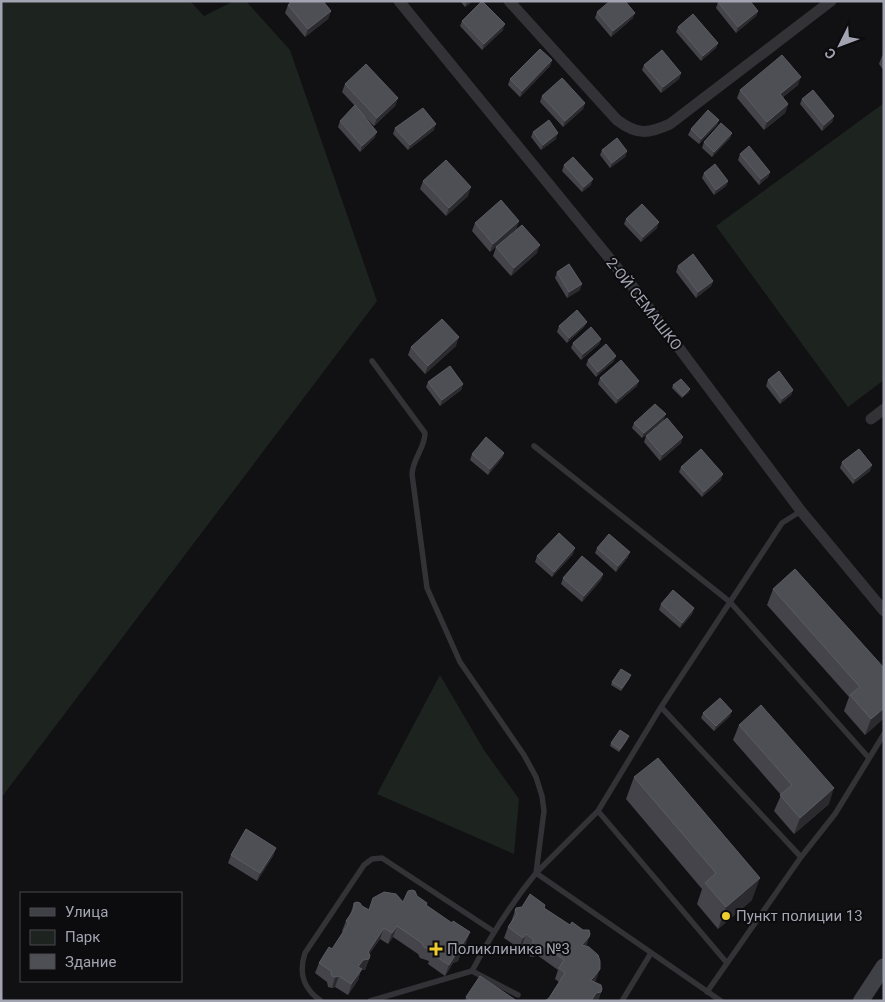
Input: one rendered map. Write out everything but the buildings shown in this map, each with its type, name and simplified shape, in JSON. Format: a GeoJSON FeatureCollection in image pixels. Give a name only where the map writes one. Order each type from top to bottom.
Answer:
{"type":"FeatureCollection","features":[{"type":"Feature","properties":{"kind":"main road"},"geometry":{"type":"LineString","coordinates":[[861,1001],[884,966]]}},
{"type":"Feature","properties":{"kind":"street","name":"2-ОЙ СЕМАШКО"},"geometry":{"type":"LineString","coordinates":[[399,1],[637,292],[801,511],[884,611]]}},
{"type":"Feature","properties":{"kind":"street"},"geometry":{"type":"LineString","coordinates":[[508,1],[617,120],[628,128],[640,132],[655,131],[670,124],[831,1]]}},
{"type":"Feature","properties":{"kind":"street"},"geometry":{"type":"LineString","coordinates":[[870,419],[884,409]]}},
{"type":"Feature","properties":{"kind":"lane"},"geometry":{"type":"LineString","coordinates":[[372,362],[425,433],[424,442],[414,459],[412,474],[427,588],[460,662],[507,728],[536,777],[544,811],[536,873]]}},
{"type":"Feature","properties":{"kind":"lane"},"geometry":{"type":"LineString","coordinates":[[534,446],[730,602],[869,758]]}},
{"type":"Feature","properties":{"kind":"lane"},"geometry":{"type":"LineString","coordinates":[[472,971],[493,931],[512,902],[536,873],[598,812],[661,707],[782,523],[801,511]]}},
{"type":"Feature","properties":{"kind":"lane"},"geometry":{"type":"LineString","coordinates":[[661,707],[802,857]]}},
{"type":"Feature","properties":{"kind":"lane"},"geometry":{"type":"LineString","coordinates":[[707,992],[802,857],[835,814],[884,734]]}},
{"type":"Feature","properties":{"kind":"lane"},"geometry":{"type":"LineString","coordinates":[[598,812],[727,963]]}},
{"type":"Feature","properties":{"kind":"lane"},"geometry":{"type":"LineString","coordinates":[[322,1001],[315,996],[304,982],[302,967],[305,953],[364,864],[372,859],[382,858],[493,931]]}},
{"type":"Feature","properties":{"kind":"lane"},"geometry":{"type":"LineString","coordinates":[[536,873],[721,1001]]}},
{"type":"Feature","properties":{"kind":"lane"},"geometry":{"type":"LineString","coordinates":[[622,1001],[651,954]]}},
{"type":"Feature","properties":{"kind":"lane"},"geometry":{"type":"LineString","coordinates":[[370,1001],[472,971],[518,995]]}},
{"type":"Feature","properties":{"kind":"green space"},"geometry":{"type":"Polygon","coordinates":[[[1,1],[190,1],[204,16],[234,1],[246,1],[290,50],[377,301],[1,798],[1,1]]]}},
{"type":"Feature","properties":{"kind":"green space"},"geometry":{"type":"Polygon","coordinates":[[[884,103],[884,380],[848,407],[716,226],[884,103]]]}},
{"type":"Feature","properties":{"kind":"green space"},"geometry":{"type":"Polygon","coordinates":[[[440,675],[484,750],[519,799],[514,854],[377,794],[440,675]]]}},
{"type":"Feature","properties":{"kind":"place","name":"Пункт полиции 13"},"geometry":{"type":"Point","coordinates":[726,916]}},
{"type":"Feature","properties":{"kind":"place","name":"Поликлиника №3"},"geometry":{"type":"Point","coordinates":[436,949]}}]}
